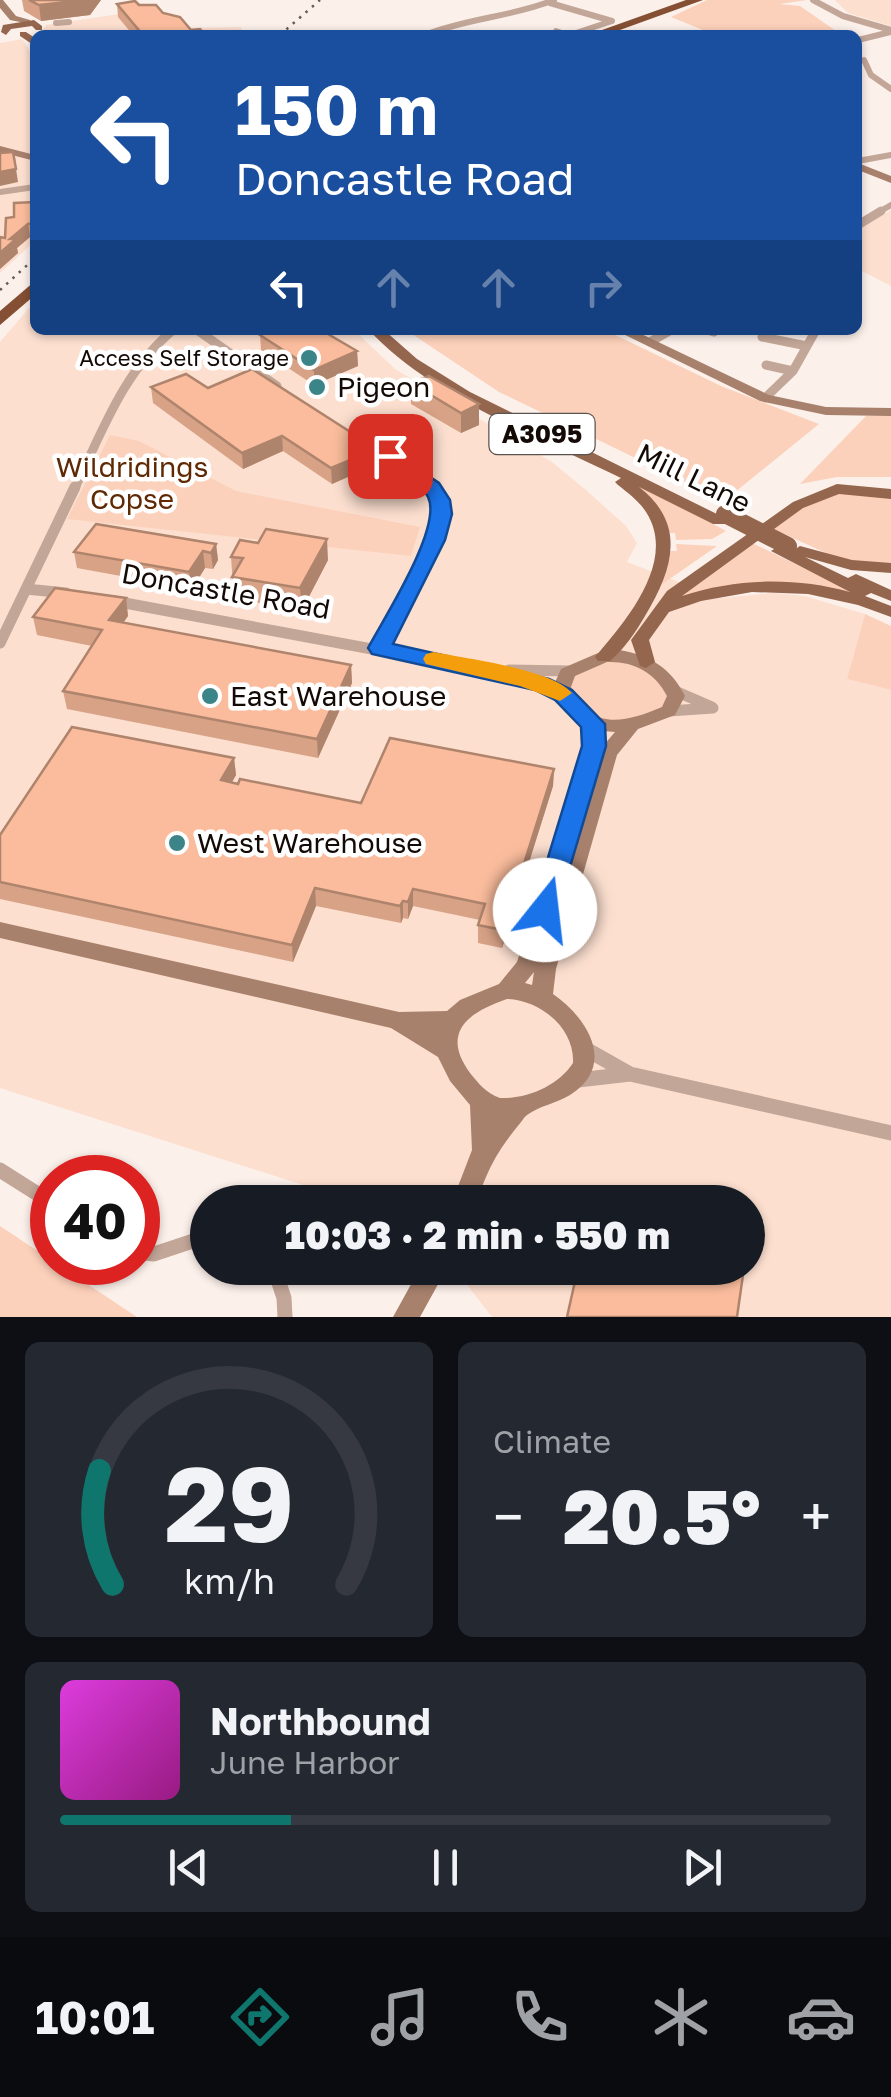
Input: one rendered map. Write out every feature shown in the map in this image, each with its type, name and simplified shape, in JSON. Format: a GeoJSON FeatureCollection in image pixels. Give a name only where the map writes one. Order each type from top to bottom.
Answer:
{"type":"FeatureCollection","features":[{"type":"Feature","properties":{"kind":"highway"},"geometry":{"type":"LineString","coordinates":[[609,30],[697,0]]}},
{"type":"Feature","properties":{"kind":"highway"},"geometry":{"type":"LineString","coordinates":[[0,308],[30,280]]}},
{"type":"Feature","properties":{"kind":"highway"},"geometry":{"type":"LineString","coordinates":[[0,320],[30,291]]}},
{"type":"Feature","properties":{"kind":"main road"},"geometry":{"type":"LineString","coordinates":[[6,23],[27,22],[38,30]]}},
{"type":"Feature","properties":{"kind":"main road"},"geometry":{"type":"LineString","coordinates":[[6,23],[30,40]]}},
{"type":"Feature","properties":{"kind":"main road"},"geometry":{"type":"LineString","coordinates":[[22,34],[30,33]]}},
{"type":"Feature","properties":{"kind":"main road","name":"Mill Lane"},"geometry":{"type":"LineString","coordinates":[[382,335],[445,384],[576,450],[891,596]]}},
{"type":"Feature","properties":{"kind":"main road","name":"Mill Lane"},"geometry":{"type":"LineString","coordinates":[[394,335],[463,385],[722,518]]}},
{"type":"Feature","properties":{"kind":"main road","name":"A3095"},"geometry":{"type":"LineString","coordinates":[[576,450],[631,488],[660,520],[665,549],[653,606],[640,640],[646,662]]}},
{"type":"Feature","properties":{"kind":"main road","name":"A3095"},"geometry":{"type":"LineString","coordinates":[[604,657],[653,606],[813,497],[851,488],[891,491]]}},
{"type":"Feature","properties":{"kind":"main road","name":"Mill Lane"},"geometry":{"type":"LineString","coordinates":[[787,548],[891,608]]}},
{"type":"Feature","properties":{"kind":"main road","name":"A3095"},"geometry":{"type":"LineString","coordinates":[[787,548],[851,565],[891,568]]}},
{"type":"Feature","properties":{"kind":"main road","name":"A3095"},"geometry":{"type":"LineString","coordinates":[[653,606],[738,586],[783,585],[841,594],[891,608]]}},
{"type":"Feature","properties":{"kind":"street"},"geometry":{"type":"LineString","coordinates":[[813,0],[843,16],[891,31]]}},
{"type":"Feature","properties":{"kind":"street"},"geometry":{"type":"LineString","coordinates":[[0,2],[6,23]]}},
{"type":"Feature","properties":{"kind":"street"},"geometry":{"type":"LineString","coordinates":[[439,30],[552,2],[614,19],[582,30]]}},
{"type":"Feature","properties":{"kind":"street"},"geometry":{"type":"LineString","coordinates":[[482,6],[498,14]]}},
{"type":"Feature","properties":{"kind":"street"},"geometry":{"type":"LineString","coordinates":[[434,17],[448,25]]}},
{"type":"Feature","properties":{"kind":"street"},"geometry":{"type":"LineString","coordinates":[[56,23],[69,22]]}},
{"type":"Feature","properties":{"kind":"street"},"geometry":{"type":"LineString","coordinates":[[862,39],[891,31]]}},
{"type":"Feature","properties":{"kind":"street"},"geometry":{"type":"LineString","coordinates":[[864,60],[870,75],[891,89]]}},
{"type":"Feature","properties":{"kind":"street"},"geometry":{"type":"LineString","coordinates":[[0,148],[30,155]]}},
{"type":"Feature","properties":{"kind":"street"},"geometry":{"type":"LineString","coordinates":[[862,167],[891,155]]}},
{"type":"Feature","properties":{"kind":"street"},"geometry":{"type":"LineString","coordinates":[[862,169],[891,180]]}},
{"type":"Feature","properties":{"kind":"street"},"geometry":{"type":"LineString","coordinates":[[0,192],[30,188]]}},
{"type":"Feature","properties":{"kind":"street"},"geometry":{"type":"LineString","coordinates":[[862,222],[891,205]]}},
{"type":"Feature","properties":{"kind":"street"},"geometry":{"type":"LineString","coordinates":[[0,643],[128,379],[150,349],[167,335]]}},
{"type":"Feature","properties":{"kind":"street"},"geometry":{"type":"LineString","coordinates":[[205,335],[292,396]]}},
{"type":"Feature","properties":{"kind":"street"},"geometry":{"type":"LineString","coordinates":[[634,335],[765,398],[844,412],[884,412]]}},
{"type":"Feature","properties":{"kind":"street"},"geometry":{"type":"LineString","coordinates":[[650,342],[662,335]]}},
{"type":"Feature","properties":{"kind":"street"},"geometry":{"type":"LineString","coordinates":[[765,398],[793,371],[813,335]]}},
{"type":"Feature","properties":{"kind":"street"},"geometry":{"type":"LineString","coordinates":[[762,337],[807,346]]}},
{"type":"Feature","properties":{"kind":"street"},"geometry":{"type":"LineString","coordinates":[[766,366],[793,371]]}},
{"type":"Feature","properties":{"kind":"street"},"geometry":{"type":"LineString","coordinates":[[354,436],[422,477],[438,496],[441,507],[434,540],[380,648]]}},
{"type":"Feature","properties":{"kind":"street"},"geometry":{"type":"LineString","coordinates":[[26,588],[76,595]]}},
{"type":"Feature","properties":{"kind":"street","name":"Doncastle Road"},"geometry":{"type":"LineString","coordinates":[[92,598],[380,648],[541,684],[564,695]]}},
{"type":"Feature","properties":{"kind":"street"},"geometry":{"type":"LineString","coordinates":[[542,996],[545,969],[608,754],[629,728],[669,711],[714,708],[675,690],[646,662],[624,656],[604,657],[570,670],[562,683],[564,695],[593,724],[629,728]]}},
{"type":"Feature","properties":{"kind":"street","name":"Doncastle Road"},"geometry":{"type":"LineString","coordinates":[[474,668],[540,673],[570,670]]}},
{"type":"Feature","properties":{"kind":"street"},"geometry":{"type":"LineString","coordinates":[[669,711],[676,703],[675,690]]}},
{"type":"Feature","properties":{"kind":"street"},"geometry":{"type":"LineString","coordinates":[[519,1108],[499,1108],[481,1102],[452,1066],[446,1050],[452,1020],[462,1010],[508,990],[528,965],[594,746],[593,724]]}},
{"type":"Feature","properties":{"kind":"street"},"geometry":{"type":"LineString","coordinates":[[0,930],[399,1021],[452,1020]]}},
{"type":"Feature","properties":{"kind":"street"},"geometry":{"type":"LineString","coordinates":[[508,990],[542,996],[556,1006],[584,1048],[586,1059],[578,1080]]}},
{"type":"Feature","properties":{"kind":"street"},"geometry":{"type":"LineString","coordinates":[[399,1021],[446,1050]]}},
{"type":"Feature","properties":{"kind":"street"},"geometry":{"type":"LineString","coordinates":[[584,1048],[630,1074],[891,1134]]}},
{"type":"Feature","properties":{"kind":"street"},"geometry":{"type":"LineString","coordinates":[[471,1185],[484,1150],[519,1108],[578,1080],[630,1074]]}},
{"type":"Feature","properties":{"kind":"street"},"geometry":{"type":"LineString","coordinates":[[481,1102],[484,1150]]}},
{"type":"Feature","properties":{"kind":"street"},"geometry":{"type":"LineString","coordinates":[[0,1170],[30,1189]]}},
{"type":"Feature","properties":{"kind":"street"},"geometry":{"type":"LineString","coordinates":[[160,1252],[190,1242]]}},
{"type":"Feature","properties":{"kind":"street"},"geometry":{"type":"LineString","coordinates":[[280,1285],[284,1317]]}},
{"type":"Feature","properties":{"kind":"street"},"geometry":{"type":"LineString","coordinates":[[406,1317],[424,1285]]}},
{"type":"Feature","properties":{"kind":"shaded area"},"geometry":{"type":"Polygon","coordinates":[[[835,0],[891,0],[891,26],[848,13],[835,0]]]}},
{"type":"Feature","properties":{"kind":"shaded area"},"geometry":{"type":"Polygon","coordinates":[[[139,11],[184,19],[189,28],[242,30],[43,30],[46,25],[139,11]]]}},
{"type":"Feature","properties":{"kind":"shaded area"},"geometry":{"type":"Polygon","coordinates":[[[22,39],[30,51],[30,246],[0,273],[0,43],[22,39]]]}},
{"type":"Feature","properties":{"kind":"shaded area"},"geometry":{"type":"Polygon","coordinates":[[[891,210],[891,286],[862,271],[862,228],[891,210]]]}},
{"type":"Feature","properties":{"kind":"shaded area"},"geometry":{"type":"Polygon","coordinates":[[[30,307],[30,335],[359,335],[395,369],[552,462],[586,490],[626,526],[637,543],[627,562],[721,598],[773,593],[805,596],[865,614],[847,679],[891,690],[891,1317],[492,1317],[467,1285],[765,1285],[765,1185],[303,1185],[0,1088],[0,342],[30,307]]]}},
{"type":"Feature","properties":{"kind":"green space"},"geometry":{"type":"Polygon","coordinates":[[[707,0],[807,0],[779,4],[800,6],[835,30],[703,30],[671,17],[707,0]]]}},
{"type":"Feature","properties":{"kind":"green space"},"geometry":{"type":"Polygon","coordinates":[[[414,335],[615,335],[721,386],[819,424],[724,501],[499,392],[414,335]]]}},
{"type":"Feature","properties":{"kind":"green space"},"geometry":{"type":"Polygon","coordinates":[[[891,414],[891,477],[837,477],[800,484],[866,416],[891,414]]]}},
{"type":"Feature","properties":{"kind":"green space","name":"Wildridings Copse"},"geometry":{"type":"Polygon","coordinates":[[[110,435],[139,441],[236,491],[420,527],[411,556],[67,519],[110,435]]]}},
{"type":"Feature","properties":{"kind":"green space"},"geometry":{"type":"Polygon","coordinates":[[[614,474],[726,531],[712,539],[676,540],[675,533],[668,533],[635,487],[614,474]]]}},
{"type":"Feature","properties":{"kind":"green space"},"geometry":{"type":"Polygon","coordinates":[[[830,492],[891,495],[891,565],[839,559],[771,528],[830,492]]]}},
{"type":"Feature","properties":{"kind":"green space"},"geometry":{"type":"Polygon","coordinates":[[[752,543],[876,603],[788,584],[672,601],[752,543]]]}},
{"type":"Feature","properties":{"kind":"green space"},"geometry":{"type":"Polygon","coordinates":[[[676,544],[717,546],[661,585],[671,551],[677,551],[676,544]]]}},
{"type":"Feature","properties":{"kind":"green space"},"geometry":{"type":"Polygon","coordinates":[[[865,614],[891,626],[891,690],[847,679],[865,614]]]}},
{"type":"Feature","properties":{"kind":"green space"},"geometry":{"type":"Polygon","coordinates":[[[608,661],[636,666],[651,674],[668,696],[663,708],[632,722],[594,719],[572,697],[568,682],[578,673],[608,661]]]}},
{"type":"Feature","properties":{"kind":"green space"},"geometry":{"type":"Polygon","coordinates":[[[0,1226],[30,1246],[30,1285],[89,1285],[137,1317],[0,1317],[0,1226]]]}},
{"type":"Feature","properties":{"kind":"building"},"geometry":{"type":"Polygon","coordinates":[[[29,0],[87,0],[39,5],[29,0]]]}},
{"type":"Feature","properties":{"kind":"building"},"geometry":{"type":"Polygon","coordinates":[[[135,1],[139,5],[156,5],[163,13],[180,17],[191,30],[139,30],[117,4],[135,1]]]}},
{"type":"Feature","properties":{"kind":"building"},"geometry":{"type":"Polygon","coordinates":[[[13,152],[16,169],[0,172],[0,153],[13,152]]]}},
{"type":"Feature","properties":{"kind":"building"},"geometry":{"type":"Polygon","coordinates":[[[30,202],[30,224],[10,239],[16,239],[0,253],[0,237],[5,238],[6,218],[14,217],[14,203],[30,202]]]}},
{"type":"Feature","properties":{"kind":"building"},"geometry":{"type":"Polygon","coordinates":[[[260,335],[330,335],[357,351],[314,370],[260,335]]]}},
{"type":"Feature","properties":{"kind":"building"},"geometry":{"type":"Polygon","coordinates":[[[252,369],[377,449],[331,468],[282,436],[242,453],[151,387],[186,374],[208,388],[252,369]]]}},
{"type":"Feature","properties":{"kind":"building"},"geometry":{"type":"Polygon","coordinates":[[[429,376],[479,404],[461,413],[411,383],[429,376]]]}},
{"type":"Feature","properties":{"kind":"building"},"geometry":{"type":"Polygon","coordinates":[[[96,524],[216,544],[211,553],[203,551],[189,572],[74,552],[96,524]]]}},
{"type":"Feature","properties":{"kind":"building"},"geometry":{"type":"Polygon","coordinates":[[[266,529],[327,539],[300,588],[232,577],[243,558],[231,557],[240,540],[258,543],[266,529]]]}},
{"type":"Feature","properties":{"kind":"building","name":"East Warehouse"},"geometry":{"type":"Polygon","coordinates":[[[55,588],[126,598],[109,620],[351,665],[317,739],[63,691],[102,630],[33,617],[55,588]]]}},
{"type":"Feature","properties":{"kind":"building"},"geometry":{"type":"Polygon","coordinates":[[[72,727],[234,758],[221,780],[238,784],[240,779],[361,803],[390,738],[554,769],[503,930],[478,925],[485,904],[413,889],[408,902],[403,901],[400,906],[315,888],[292,945],[0,882],[0,835],[72,727]]]}},
{"type":"Feature","properties":{"kind":"building"},"geometry":{"type":"Polygon","coordinates":[[[574,1285],[742,1285],[737,1317],[567,1317],[574,1285]]]}},
{"type":"Feature","properties":{"kind":"railway"},"geometry":{"type":"LineString","coordinates":[[286,30],[320,0]]}},
{"type":"Feature","properties":{"kind":"railway"},"geometry":{"type":"LineString","coordinates":[[0,290],[30,263]]}},
{"type":"Feature","properties":{"kind":"slow traffic"},"geometry":{"type":"LineString","coordinates":[[434,659],[541,684],[560,693]]}},
{"type":"Feature","properties":{"kind":"place","name":"Access Self Storage"},"geometry":{"type":"Point","coordinates":[309,358]}},
{"type":"Feature","properties":{"kind":"place","name":"Pigeon"},"geometry":{"type":"Point","coordinates":[317,387]}},
{"type":"Feature","properties":{"kind":"place","name":"East Warehouse"},"geometry":{"type":"Point","coordinates":[210,696]}},
{"type":"Feature","properties":{"kind":"place","name":"West Warehouse"},"geometry":{"type":"Point","coordinates":[177,843]}},
{"type":"Feature","properties":{"kind":"route"},"geometry":{"type":"LineString","coordinates":[[390,456],[410,467],[432,487],[442,514],[434,540],[380,648],[541,684],[564,695],[593,724],[594,746],[545,910]]}}]}
